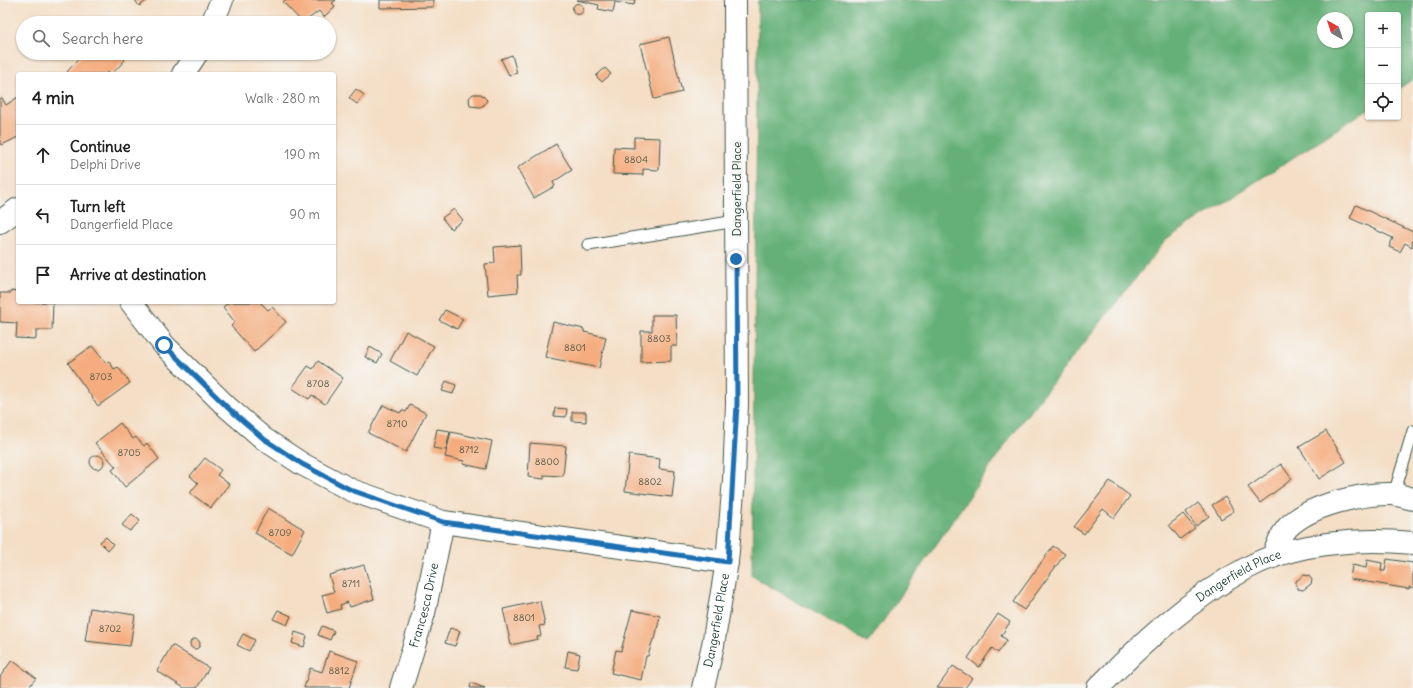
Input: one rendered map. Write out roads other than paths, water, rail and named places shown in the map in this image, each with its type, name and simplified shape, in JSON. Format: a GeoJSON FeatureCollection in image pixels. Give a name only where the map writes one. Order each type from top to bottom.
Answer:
{"type":"FeatureCollection","features":[{"type":"Feature","properties":{"kind":"street"},"geometry":{"type":"LineString","coordinates":[[215,16],[222,0]]}},
{"type":"Feature","properties":{"kind":"street","name":"Dangerfield Place"},"geometry":{"type":"LineString","coordinates":[[703,688],[713,645],[728,562],[737,404],[735,0]]}},
{"type":"Feature","properties":{"kind":"street"},"geometry":{"type":"LineString","coordinates":[[184,72],[192,60]]}},
{"type":"Feature","properties":{"kind":"street"},"geometry":{"type":"LineString","coordinates":[[0,222],[16,210]]}},
{"type":"Feature","properties":{"kind":"street"},"geometry":{"type":"LineString","coordinates":[[133,304],[164,345],[227,407],[264,439],[302,464],[351,490],[443,522],[728,562]]}},
{"type":"Feature","properties":{"kind":"street"},"geometry":{"type":"LineString","coordinates":[[1273,557],[1280,539],[1288,527],[1300,518],[1324,507],[1350,499],[1374,495],[1403,497]]}},
{"type":"Feature","properties":{"kind":"street","name":"Francesca Drive"},"geometry":{"type":"LineString","coordinates":[[401,688],[424,613],[443,522]]}},
{"type":"Feature","properties":{"kind":"street","name":"Dangerfield Place"},"geometry":{"type":"LineString","coordinates":[[1098,688],[1161,629],[1212,589],[1248,567],[1273,557],[1322,545],[1387,541],[1413,544]]}},
{"type":"Feature","properties":{"kind":"lane"},"geometry":{"type":"LineString","coordinates":[[588,245],[736,221]]}},
{"type":"Feature","properties":{"kind":"lane"},"geometry":{"type":"LineString","coordinates":[[1403,497],[1413,431]]}}]}
